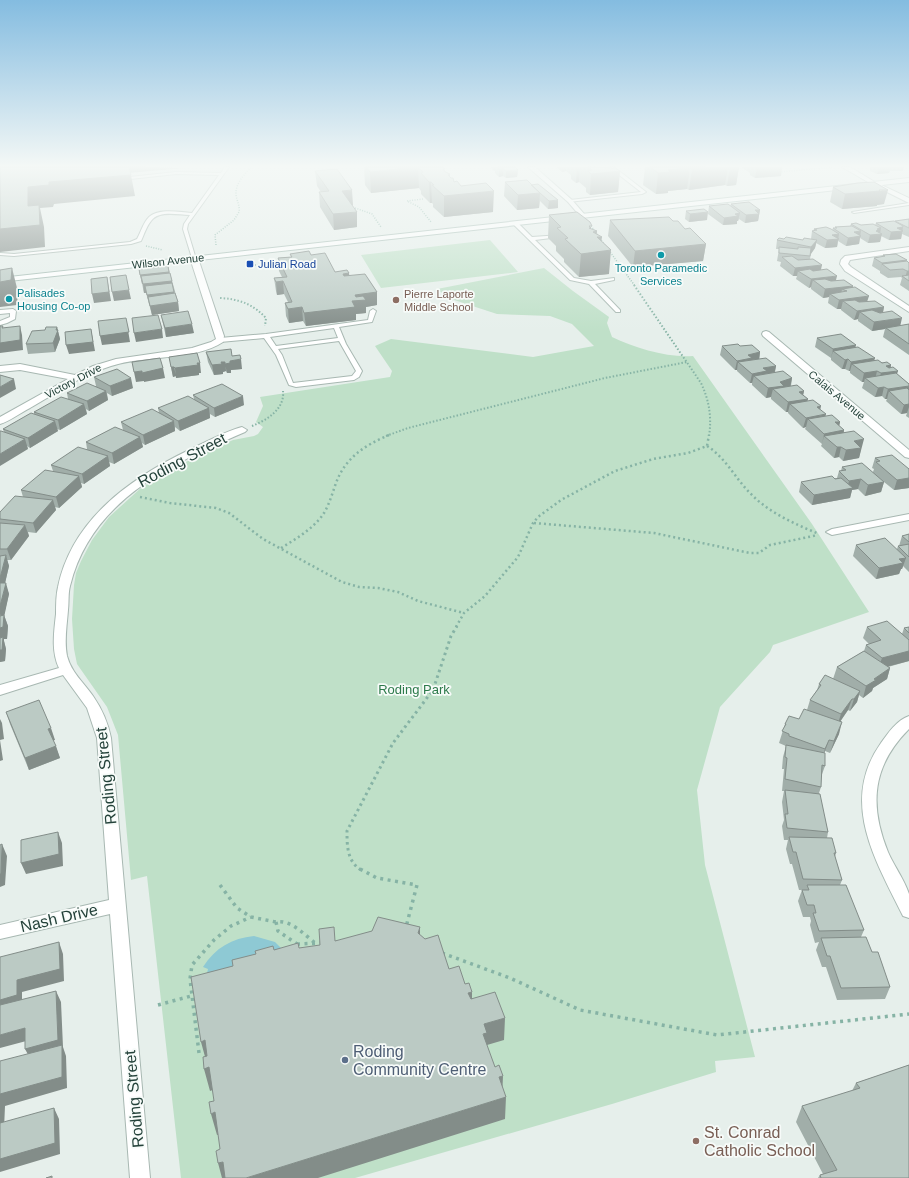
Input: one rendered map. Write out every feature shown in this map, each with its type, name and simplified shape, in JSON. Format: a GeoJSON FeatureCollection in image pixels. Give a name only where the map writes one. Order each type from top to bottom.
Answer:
{"type":"FeatureCollection","features":[{"type":"Feature","properties":{"kind":"street","name":"Wilson Avenue"},"geometry":{"type":"LineString","coordinates":[[0,280],[532,222]]}},
{"type":"Feature","properties":{"kind":"street"},"geometry":{"type":"LineString","coordinates":[[909,249],[848,258],[845,260],[844,264],[848,269],[909,310]]}},
{"type":"Feature","properties":{"kind":"street"},"geometry":{"type":"LineString","coordinates":[[194,258],[208,297],[220,340]]}},
{"type":"Feature","properties":{"kind":"street","name":"Calais Avenue"},"geometry":{"type":"LineString","coordinates":[[766,334],[909,455]]}},
{"type":"Feature","properties":{"kind":"street","name":"Victory Drive"},"geometry":{"type":"LineString","coordinates":[[0,421],[97,367],[119,360],[201,348],[217,344],[220,340]]}},
{"type":"Feature","properties":{"kind":"street"},"geometry":{"type":"LineString","coordinates":[[0,369],[20,367],[76,378]]}},
{"type":"Feature","properties":{"kind":"street","name":"Roding Street"},"geometry":{"type":"LineString","coordinates":[[140,1178],[104,738],[100,719],[88,699],[66,670],[61,655],[60,613],[64,578],[80,542],[102,512],[122,494],[146,477],[180,459],[242,430]]}},
{"type":"Feature","properties":{"kind":"street"},"geometry":{"type":"LineString","coordinates":[[832,532],[909,517]]}},
{"type":"Feature","properties":{"kind":"street"},"geometry":{"type":"LineString","coordinates":[[0,690],[66,670]]}},
{"type":"Feature","properties":{"kind":"street"},"geometry":{"type":"LineString","coordinates":[[909,721],[891,738],[878,761],[870,783],[874,832],[883,857],[909,911]]}},
{"type":"Feature","properties":{"kind":"street","name":"Nash Drive"},"geometry":{"type":"LineString","coordinates":[[0,932],[118,904]]}},
{"type":"Feature","properties":{"kind":"lane"},"geometry":{"type":"LineString","coordinates":[[0,254],[14,255],[131,243],[139,240],[148,222]]}},
{"type":"Feature","properties":{"kind":"lane"},"geometry":{"type":"LineString","coordinates":[[188,222],[185,229],[194,258]]}},
{"type":"Feature","properties":{"kind":"lane"},"geometry":{"type":"LineString","coordinates":[[515,224],[572,279],[591,283],[612,279]]}},
{"type":"Feature","properties":{"kind":"lane"},"geometry":{"type":"LineString","coordinates":[[530,239],[562,236]]}},
{"type":"Feature","properties":{"kind":"lane"},"geometry":{"type":"LineString","coordinates":[[0,259],[14,255]]}},
{"type":"Feature","properties":{"kind":"lane"},"geometry":{"type":"LineString","coordinates":[[591,283],[618,311]]}},
{"type":"Feature","properties":{"kind":"lane"},"geometry":{"type":"LineString","coordinates":[[0,312],[13,311],[13,318],[0,323]]}},
{"type":"Feature","properties":{"kind":"lane"},"geometry":{"type":"LineString","coordinates":[[220,340],[370,321],[373,311]]}},
{"type":"Feature","properties":{"kind":"lane"},"geometry":{"type":"LineString","coordinates":[[265,334],[279,355],[291,384],[296,385],[354,378],[357,376],[359,371],[336,326]]}},
{"type":"Feature","properties":{"kind":"lane"},"geometry":{"type":"LineString","coordinates":[[274,348],[342,339]]}},
{"type":"Feature","properties":{"kind":"path"},"geometry":{"type":"LineString","coordinates":[[216,248],[215,235],[231,222]]}},
{"type":"Feature","properties":{"kind":"path"},"geometry":{"type":"LineString","coordinates":[[378,222],[384,231]]}},
{"type":"Feature","properties":{"kind":"path"},"geometry":{"type":"LineString","coordinates":[[430,222],[433,226]]}},
{"type":"Feature","properties":{"kind":"path"},"geometry":{"type":"LineString","coordinates":[[587,222],[636,287],[704,389],[708,400],[711,419],[710,434],[707,446]]}},
{"type":"Feature","properties":{"kind":"path"},"geometry":{"type":"LineString","coordinates":[[208,297],[241,300],[258,308],[266,318],[265,334]]}},
{"type":"Feature","properties":{"kind":"path"},"geometry":{"type":"LineString","coordinates":[[281,548],[300,535],[325,512],[344,465],[354,456],[385,436],[416,426],[605,378],[687,362]]}},
{"type":"Feature","properties":{"kind":"path"},"geometry":{"type":"LineString","coordinates":[[242,430],[262,422],[276,410],[283,401],[284,395],[282,388]]}},
{"type":"Feature","properties":{"kind":"path"},"geometry":{"type":"LineString","coordinates":[[406,929],[417,885],[369,876],[359,869],[351,861],[345,844],[347,831],[393,743],[433,690],[451,636],[464,613],[485,596],[518,557],[533,523],[544,511],[561,500],[615,471],[707,446],[718,452],[739,480],[762,503],[777,514],[820,534],[770,545],[759,553],[750,553],[654,533],[533,523]]}},
{"type":"Feature","properties":{"kind":"path"},"geometry":{"type":"LineString","coordinates":[[122,494],[170,503],[216,508],[229,513],[263,540],[281,548],[342,582],[359,587],[378,588],[398,592],[418,601],[464,613]]}},
{"type":"Feature","properties":{"kind":"path"},"geometry":{"type":"LineString","coordinates":[[220,885],[237,908],[251,917],[276,922],[280,921],[289,924],[315,943]]}},
{"type":"Feature","properties":{"kind":"path"},"geometry":{"type":"LineString","coordinates":[[199,1053],[191,996],[190,979],[192,965],[214,940],[231,926],[251,917]]}},
{"type":"Feature","properties":{"kind":"path"},"geometry":{"type":"LineString","coordinates":[[276,922],[278,931],[298,944],[304,957]]}},
{"type":"Feature","properties":{"kind":"path"},"geometry":{"type":"LineString","coordinates":[[298,944],[330,942]]}},
{"type":"Feature","properties":{"kind":"path"},"geometry":{"type":"LineString","coordinates":[[440,952],[510,978],[580,1010],[717,1035],[909,1014]]}},
{"type":"Feature","properties":{"kind":"path"},"geometry":{"type":"LineString","coordinates":[[158,1005],[191,996]]}},
{"type":"Feature","properties":{"kind":"green space"},"geometry":{"type":"Polygon","coordinates":[[[490,240],[518,272],[381,288],[361,255],[490,240]]]}},
{"type":"Feature","properties":{"kind":"green space","name":"Roding Park"},"geometry":{"type":"Polygon","coordinates":[[[544,268],[609,317],[607,323],[612,337],[631,345],[662,354],[693,356],[812,524],[869,612],[773,645],[770,652],[720,707],[697,790],[705,865],[755,1057],[715,1061],[716,1072],[612,1104],[355,1178],[181,1178],[147,876],[131,880],[118,735],[107,707],[77,664],[74,649],[72,619],[76,573],[92,540],[109,517],[142,487],[193,458],[233,440],[258,434],[263,427],[256,422],[263,406],[260,397],[390,377],[392,371],[375,346],[391,339],[533,357],[594,346],[572,324],[550,316],[497,314],[448,298],[437,289],[544,268]]]}},
{"type":"Feature","properties":{"kind":"water"},"geometry":{"type":"Polygon","coordinates":[[[254,936],[275,942],[283,950],[206,977],[208,969],[203,967],[213,954],[231,942],[254,936]]]}},
{"type":"Feature","properties":{"kind":"building"},"geometry":{"type":"Polygon","coordinates":[[[0,222],[40,222],[40,225],[0,229],[0,222]]]}},
{"type":"Feature","properties":{"kind":"building"},"geometry":{"type":"Polygon","coordinates":[[[556,222],[590,222],[592,226],[589,226],[591,228],[589,228],[597,231],[593,232],[602,237],[597,237],[611,250],[581,254],[565,239],[568,238],[557,228],[561,227],[556,222]]]}},
{"type":"Feature","properties":{"kind":"building"},"geometry":{"type":"Polygon","coordinates":[[[612,222],[679,222],[685,229],[690,228],[706,244],[635,251],[612,222]]]}},
{"type":"Feature","properties":{"kind":"building"},"geometry":{"type":"Polygon","coordinates":[[[896,222],[903,226],[897,228],[903,231],[891,232],[876,223],[896,222]]]}},
{"type":"Feature","properties":{"kind":"building"},"geometry":{"type":"Polygon","coordinates":[[[897,222],[909,222],[909,228],[897,222]]]}},
{"type":"Feature","properties":{"kind":"building"},"geometry":{"type":"Polygon","coordinates":[[[856,223],[861,225],[873,224],[881,228],[877,229],[879,230],[876,231],[882,234],[870,235],[851,224],[856,223]]]}},
{"type":"Feature","properties":{"kind":"building"},"geometry":{"type":"Polygon","coordinates":[[[852,226],[861,231],[854,232],[861,236],[848,238],[833,228],[837,228],[835,227],[852,226]]]}},
{"type":"Feature","properties":{"kind":"building"},"geometry":{"type":"Polygon","coordinates":[[[826,227],[839,234],[832,235],[839,239],[827,240],[812,231],[817,230],[814,229],[826,227]]]}},
{"type":"Feature","properties":{"kind":"building"},"geometry":{"type":"Polygon","coordinates":[[[786,237],[803,240],[804,238],[817,240],[811,247],[777,240],[779,238],[784,239],[786,237]]]}},
{"type":"Feature","properties":{"kind":"building"},"geometry":{"type":"Polygon","coordinates":[[[779,247],[798,249],[798,247],[811,248],[810,256],[779,253],[779,247]]]}},
{"type":"Feature","properties":{"kind":"building"},"geometry":{"type":"Polygon","coordinates":[[[309,251],[311,255],[325,253],[335,272],[347,270],[349,273],[343,274],[344,276],[365,274],[377,292],[355,295],[356,297],[363,296],[366,300],[352,301],[355,307],[304,313],[302,307],[288,309],[285,303],[292,302],[283,281],[276,282],[274,278],[287,277],[278,258],[292,257],[290,254],[309,251]]]}},
{"type":"Feature","properties":{"kind":"building"},"geometry":{"type":"Polygon","coordinates":[[[896,254],[907,260],[882,263],[874,258],[885,256],[883,255],[896,254]]]}},
{"type":"Feature","properties":{"kind":"building"},"geometry":{"type":"Polygon","coordinates":[[[792,256],[798,260],[813,259],[822,265],[795,268],[782,257],[792,256]]]}},
{"type":"Feature","properties":{"kind":"building"},"geometry":{"type":"Polygon","coordinates":[[[907,261],[909,263],[909,271],[903,269],[890,270],[882,264],[907,261]]]}},
{"type":"Feature","properties":{"kind":"building"},"geometry":{"type":"Polygon","coordinates":[[[168,266],[169,272],[140,275],[139,269],[168,266]]]}},
{"type":"Feature","properties":{"kind":"building"},"geometry":{"type":"Polygon","coordinates":[[[12,268],[11,280],[0,282],[0,270],[12,268]]]}},
{"type":"Feature","properties":{"kind":"building"},"geometry":{"type":"Polygon","coordinates":[[[810,269],[813,271],[827,269],[837,276],[811,279],[798,271],[810,269]]]}},
{"type":"Feature","properties":{"kind":"building"},"geometry":{"type":"Polygon","coordinates":[[[170,273],[172,281],[143,284],[141,276],[170,273]]]}},
{"type":"Feature","properties":{"kind":"building"},"geometry":{"type":"Polygon","coordinates":[[[126,275],[129,290],[112,292],[110,277],[126,275]]]}},
{"type":"Feature","properties":{"kind":"building"},"geometry":{"type":"Polygon","coordinates":[[[909,275],[909,281],[902,276],[909,275]]]}},
{"type":"Feature","properties":{"kind":"building"},"geometry":{"type":"Polygon","coordinates":[[[107,277],[109,292],[92,294],[91,279],[107,277]]]}},
{"type":"Feature","properties":{"kind":"building"},"geometry":{"type":"Polygon","coordinates":[[[825,279],[831,281],[844,280],[853,286],[825,289],[813,280],[825,279]]]}},
{"type":"Feature","properties":{"kind":"building"},"geometry":{"type":"Polygon","coordinates":[[[172,283],[174,292],[147,295],[145,286],[172,283]]]}},
{"type":"Feature","properties":{"kind":"building"},"geometry":{"type":"Polygon","coordinates":[[[855,287],[869,296],[839,300],[830,294],[847,291],[842,289],[855,287]]]}},
{"type":"Feature","properties":{"kind":"building"},"geometry":{"type":"Polygon","coordinates":[[[175,293],[178,302],[150,306],[148,297],[175,293]]]}},
{"type":"Feature","properties":{"kind":"building"},"geometry":{"type":"Polygon","coordinates":[[[855,300],[859,302],[875,301],[884,307],[857,311],[843,301],[855,300]]]}},
{"type":"Feature","properties":{"kind":"building"},"geometry":{"type":"Polygon","coordinates":[[[872,310],[880,313],[892,311],[902,318],[874,322],[860,312],[872,310]]]}},
{"type":"Feature","properties":{"kind":"building"},"geometry":{"type":"Polygon","coordinates":[[[188,311],[192,324],[165,328],[161,315],[188,311]]]}},
{"type":"Feature","properties":{"kind":"building"},"geometry":{"type":"Polygon","coordinates":[[[158,315],[162,329],[134,333],[132,318],[158,315]]]}},
{"type":"Feature","properties":{"kind":"building"},"geometry":{"type":"Polygon","coordinates":[[[126,318],[129,332],[100,336],[98,321],[126,318]]]}},
{"type":"Feature","properties":{"kind":"building"},"geometry":{"type":"Polygon","coordinates":[[[909,324],[909,344],[886,328],[909,324]]]}},
{"type":"Feature","properties":{"kind":"building"},"geometry":{"type":"Polygon","coordinates":[[[0,326],[3,326],[2,328],[20,326],[20,340],[0,343],[0,326]]]}},
{"type":"Feature","properties":{"kind":"building"},"geometry":{"type":"Polygon","coordinates":[[[46,327],[57,327],[56,330],[58,330],[53,343],[26,344],[32,331],[45,330],[46,327]]]}},
{"type":"Feature","properties":{"kind":"building"},"geometry":{"type":"Polygon","coordinates":[[[91,329],[93,342],[66,345],[65,332],[91,329]]]}},
{"type":"Feature","properties":{"kind":"building"},"geometry":{"type":"Polygon","coordinates":[[[841,334],[856,345],[833,349],[817,338],[841,334]]]}},
{"type":"Feature","properties":{"kind":"building"},"geometry":{"type":"Polygon","coordinates":[[[738,344],[740,346],[752,345],[760,352],[748,355],[752,358],[737,361],[722,346],[738,344]]]}},
{"type":"Feature","properties":{"kind":"building"},"geometry":{"type":"Polygon","coordinates":[[[858,347],[875,358],[851,362],[848,359],[845,360],[833,351],[858,347]]]}},
{"type":"Feature","properties":{"kind":"building"},"geometry":{"type":"Polygon","coordinates":[[[231,349],[232,356],[240,355],[241,359],[230,361],[230,363],[225,364],[225,362],[221,362],[222,364],[212,365],[206,352],[231,349]]]}},
{"type":"Feature","properties":{"kind":"building"},"geometry":{"type":"Polygon","coordinates":[[[197,353],[200,363],[197,363],[198,365],[175,368],[171,367],[169,357],[197,353]]]}},
{"type":"Feature","properties":{"kind":"building"},"geometry":{"type":"Polygon","coordinates":[[[160,358],[163,368],[142,373],[142,371],[134,372],[132,362],[160,358]]]}},
{"type":"Feature","properties":{"kind":"building"},"geometry":{"type":"Polygon","coordinates":[[[766,358],[776,366],[763,368],[767,371],[752,374],[738,362],[766,358]]]}},
{"type":"Feature","properties":{"kind":"building"},"geometry":{"type":"Polygon","coordinates":[[[878,360],[882,363],[887,362],[891,365],[886,366],[889,368],[893,367],[898,371],[881,373],[877,371],[864,373],[852,364],[878,360]]]}},
{"type":"Feature","properties":{"kind":"building"},"geometry":{"type":"Polygon","coordinates":[[[117,369],[131,378],[110,386],[94,377],[117,369]]]}},
{"type":"Feature","properties":{"kind":"building"},"geometry":{"type":"Polygon","coordinates":[[[783,371],[792,378],[780,382],[784,386],[768,388],[754,376],[783,371]]]}},
{"type":"Feature","properties":{"kind":"building"},"geometry":{"type":"Polygon","coordinates":[[[896,373],[909,384],[909,386],[888,389],[884,387],[878,388],[865,378],[896,373]]]}},
{"type":"Feature","properties":{"kind":"building"},"geometry":{"type":"Polygon","coordinates":[[[0,375],[14,379],[0,387],[0,375]]]}},
{"type":"Feature","properties":{"kind":"building"},"geometry":{"type":"Polygon","coordinates":[[[87,383],[106,391],[87,401],[67,393],[87,383]]]}},
{"type":"Feature","properties":{"kind":"building"},"geometry":{"type":"Polygon","coordinates":[[[222,384],[243,396],[214,408],[193,395],[222,384]]]}},
{"type":"Feature","properties":{"kind":"building"},"geometry":{"type":"Polygon","coordinates":[[[797,385],[804,391],[799,392],[808,399],[788,402],[773,389],[797,385]]]}},
{"type":"Feature","properties":{"kind":"building"},"geometry":{"type":"Polygon","coordinates":[[[907,388],[909,390],[909,404],[904,405],[889,391],[907,388]]]}},
{"type":"Feature","properties":{"kind":"building"},"geometry":{"type":"Polygon","coordinates":[[[188,396],[209,408],[178,421],[158,408],[188,396]]]}},
{"type":"Feature","properties":{"kind":"building"},"geometry":{"type":"Polygon","coordinates":[[[61,397],[84,404],[58,420],[34,412],[61,397]]]}},
{"type":"Feature","properties":{"kind":"building"},"geometry":{"type":"Polygon","coordinates":[[[813,400],[821,406],[817,407],[826,414],[806,418],[790,404],[813,400]]]}},
{"type":"Feature","properties":{"kind":"building"},"geometry":{"type":"Polygon","coordinates":[[[152,409],[174,421],[143,435],[121,422],[152,409]]]}},
{"type":"Feature","properties":{"kind":"building"},"geometry":{"type":"Polygon","coordinates":[[[31,413],[55,421],[28,438],[3,429],[31,413]]]}},
{"type":"Feature","properties":{"kind":"building"},"geometry":{"type":"Polygon","coordinates":[[[832,415],[840,422],[835,422],[844,430],[824,434],[808,419],[832,415]]]}},
{"type":"Feature","properties":{"kind":"building"},"geometry":{"type":"Polygon","coordinates":[[[115,427],[140,437],[112,453],[86,442],[115,427]]]}},
{"type":"Feature","properties":{"kind":"building"},"geometry":{"type":"Polygon","coordinates":[[[1,431],[25,439],[0,454],[1,431]]]}},
{"type":"Feature","properties":{"kind":"building"},"geometry":{"type":"Polygon","coordinates":[[[854,431],[864,439],[854,441],[861,448],[846,450],[841,447],[837,447],[824,436],[854,431]]]}},
{"type":"Feature","properties":{"kind":"building"},"geometry":{"type":"Polygon","coordinates":[[[78,447],[108,456],[82,474],[51,465],[78,447]]]}},
{"type":"Feature","properties":{"kind":"building"},"geometry":{"type":"Polygon","coordinates":[[[892,455],[909,469],[909,478],[897,480],[876,462],[880,461],[875,458],[892,455]]]}},
{"type":"Feature","properties":{"kind":"building"},"geometry":{"type":"Polygon","coordinates":[[[862,463],[884,482],[868,485],[861,479],[849,481],[839,471],[846,470],[842,467],[862,463]]]}},
{"type":"Feature","properties":{"kind":"building"},"geometry":{"type":"Polygon","coordinates":[[[45,470],[79,476],[56,497],[21,490],[45,470]]]}},
{"type":"Feature","properties":{"kind":"building"},"geometry":{"type":"Polygon","coordinates":[[[832,476],[835,479],[841,478],[853,488],[814,495],[801,482],[832,476]]]}},
{"type":"Feature","properties":{"kind":"building"},"geometry":{"type":"Polygon","coordinates":[[[15,496],[53,500],[33,523],[0,519],[0,512],[15,496]]]}},
{"type":"Feature","properties":{"kind":"building"},"geometry":{"type":"Polygon","coordinates":[[[0,523],[25,525],[7,549],[0,549],[0,523]]]}},
{"type":"Feature","properties":{"kind":"building"},"geometry":{"type":"Polygon","coordinates":[[[909,534],[909,542],[902,536],[909,534]]]}},
{"type":"Feature","properties":{"kind":"building"},"geometry":{"type":"Polygon","coordinates":[[[885,538],[906,558],[899,559],[903,563],[879,568],[856,545],[885,538]]]}},
{"type":"Feature","properties":{"kind":"building"},"geometry":{"type":"Polygon","coordinates":[[[909,544],[909,557],[898,546],[909,544]]]}},
{"type":"Feature","properties":{"kind":"building"},"geometry":{"type":"Polygon","coordinates":[[[6,555],[0,578],[0,556],[6,555]]]}},
{"type":"Feature","properties":{"kind":"building"},"geometry":{"type":"Polygon","coordinates":[[[0,583],[6,583],[0,606],[0,583]]]}},
{"type":"Feature","properties":{"kind":"building"},"geometry":{"type":"Polygon","coordinates":[[[4,615],[3,627],[0,628],[0,616],[4,615]]]}},
{"type":"Feature","properties":{"kind":"building"},"geometry":{"type":"Polygon","coordinates":[[[887,621],[909,640],[909,651],[882,658],[866,645],[881,640],[867,627],[887,621]]]}},
{"type":"Feature","properties":{"kind":"building"},"geometry":{"type":"Polygon","coordinates":[[[909,627],[909,633],[904,628],[909,627]]]}},
{"type":"Feature","properties":{"kind":"building"},"geometry":{"type":"Polygon","coordinates":[[[3,637],[2,650],[0,650],[0,638],[3,637]]]}},
{"type":"Feature","properties":{"kind":"building"},"geometry":{"type":"Polygon","coordinates":[[[864,651],[890,668],[866,686],[837,667],[864,651]]]}},
{"type":"Feature","properties":{"kind":"building"},"geometry":{"type":"Polygon","coordinates":[[[825,675],[860,691],[841,714],[810,700],[821,685],[819,684],[825,675]]]}},
{"type":"Feature","properties":{"kind":"building"},"geometry":{"type":"Polygon","coordinates":[[[39,700],[51,728],[48,729],[56,746],[25,758],[6,712],[39,700]]]}},
{"type":"Feature","properties":{"kind":"building"},"geometry":{"type":"Polygon","coordinates":[[[804,709],[842,722],[834,741],[829,740],[825,749],[789,736],[789,734],[782,731],[789,716],[799,719],[804,709]]]}},
{"type":"Feature","properties":{"kind":"building"},"geometry":{"type":"Polygon","coordinates":[[[786,745],[825,753],[825,766],[822,765],[821,787],[785,779],[787,758],[785,757],[786,745]]]}},
{"type":"Feature","properties":{"kind":"building"},"geometry":{"type":"Polygon","coordinates":[[[785,790],[820,794],[828,832],[787,828],[785,814],[788,814],[785,790]]]}},
{"type":"Feature","properties":{"kind":"building"},"geometry":{"type":"Polygon","coordinates":[[[58,832],[59,854],[21,863],[21,840],[58,832]]]}},
{"type":"Feature","properties":{"kind":"building"},"geometry":{"type":"Polygon","coordinates":[[[789,837],[832,838],[836,853],[834,853],[842,880],[803,879],[796,852],[793,852],[789,837]]]}},
{"type":"Feature","properties":{"kind":"building"},"geometry":{"type":"Polygon","coordinates":[[[2,844],[1,874],[0,874],[0,845],[2,844]]]}},
{"type":"Feature","properties":{"kind":"building"},"geometry":{"type":"Polygon","coordinates":[[[807,885],[846,885],[864,930],[819,931],[813,913],[816,913],[814,905],[807,905],[802,890],[809,890],[807,885]]]}},
{"type":"Feature","properties":{"kind":"building","name":"Roding Community Centre"},"geometry":{"type":"Polygon","coordinates":[[[378,917],[420,927],[418,933],[425,939],[438,935],[449,969],[459,966],[465,984],[469,983],[472,992],[468,993],[471,999],[495,992],[505,1018],[484,1024],[487,1033],[483,1034],[495,1067],[499,1065],[503,1076],[499,1077],[506,1097],[246,1178],[225,1178],[223,1162],[218,1163],[216,1151],[220,1149],[215,1112],[211,1114],[209,1102],[214,1101],[209,1067],[204,1069],[203,1057],[207,1056],[205,1040],[201,1042],[191,977],[233,966],[232,960],[256,954],[255,951],[273,946],[274,950],[298,943],[299,948],[320,945],[319,929],[334,927],[335,941],[372,931],[378,917]]]}},
{"type":"Feature","properties":{"kind":"building"},"geometry":{"type":"Polygon","coordinates":[[[866,937],[872,952],[878,952],[890,987],[841,988],[830,956],[827,956],[821,938],[866,937]]]}},
{"type":"Feature","properties":{"kind":"building"},"geometry":{"type":"Polygon","coordinates":[[[59,942],[60,969],[17,980],[17,995],[0,1000],[0,957],[59,942]]]}},
{"type":"Feature","properties":{"kind":"building"},"geometry":{"type":"Polygon","coordinates":[[[56,991],[58,1040],[25,1049],[25,1028],[0,1035],[0,1005],[56,991]]]}},
{"type":"Feature","properties":{"kind":"building"},"geometry":{"type":"Polygon","coordinates":[[[62,1045],[62,1077],[0,1094],[0,1061],[62,1045]]]}},
{"type":"Feature","properties":{"kind":"building"},"geometry":{"type":"Polygon","coordinates":[[[909,1065],[909,1178],[821,1178],[820,1175],[837,1170],[802,1106],[860,1088],[856,1083],[909,1065]]]}},
{"type":"Feature","properties":{"kind":"building"},"geometry":{"type":"Polygon","coordinates":[[[54,1108],[55,1143],[0,1159],[0,1123],[54,1108]]]}},
{"type":"Feature","properties":{"kind":"place","name":"Toronto Paramedic Services"},"geometry":{"type":"Point","coordinates":[661,255]}},
{"type":"Feature","properties":{"kind":"place","name":"Julian Road"},"geometry":{"type":"Point","coordinates":[250,264]}},
{"type":"Feature","properties":{"kind":"place","name":"Palisades Housing Co-op"},"geometry":{"type":"Point","coordinates":[9,299]}},
{"type":"Feature","properties":{"kind":"place","name":"Pierre Laporte Middle School"},"geometry":{"type":"Point","coordinates":[396,300]}},
{"type":"Feature","properties":{"kind":"place","name":"Roding Community Centre"},"geometry":{"type":"Point","coordinates":[345,1060]}},
{"type":"Feature","properties":{"kind":"place","name":"St. Conrad Catholic School"},"geometry":{"type":"Point","coordinates":[696,1141]}}]}
